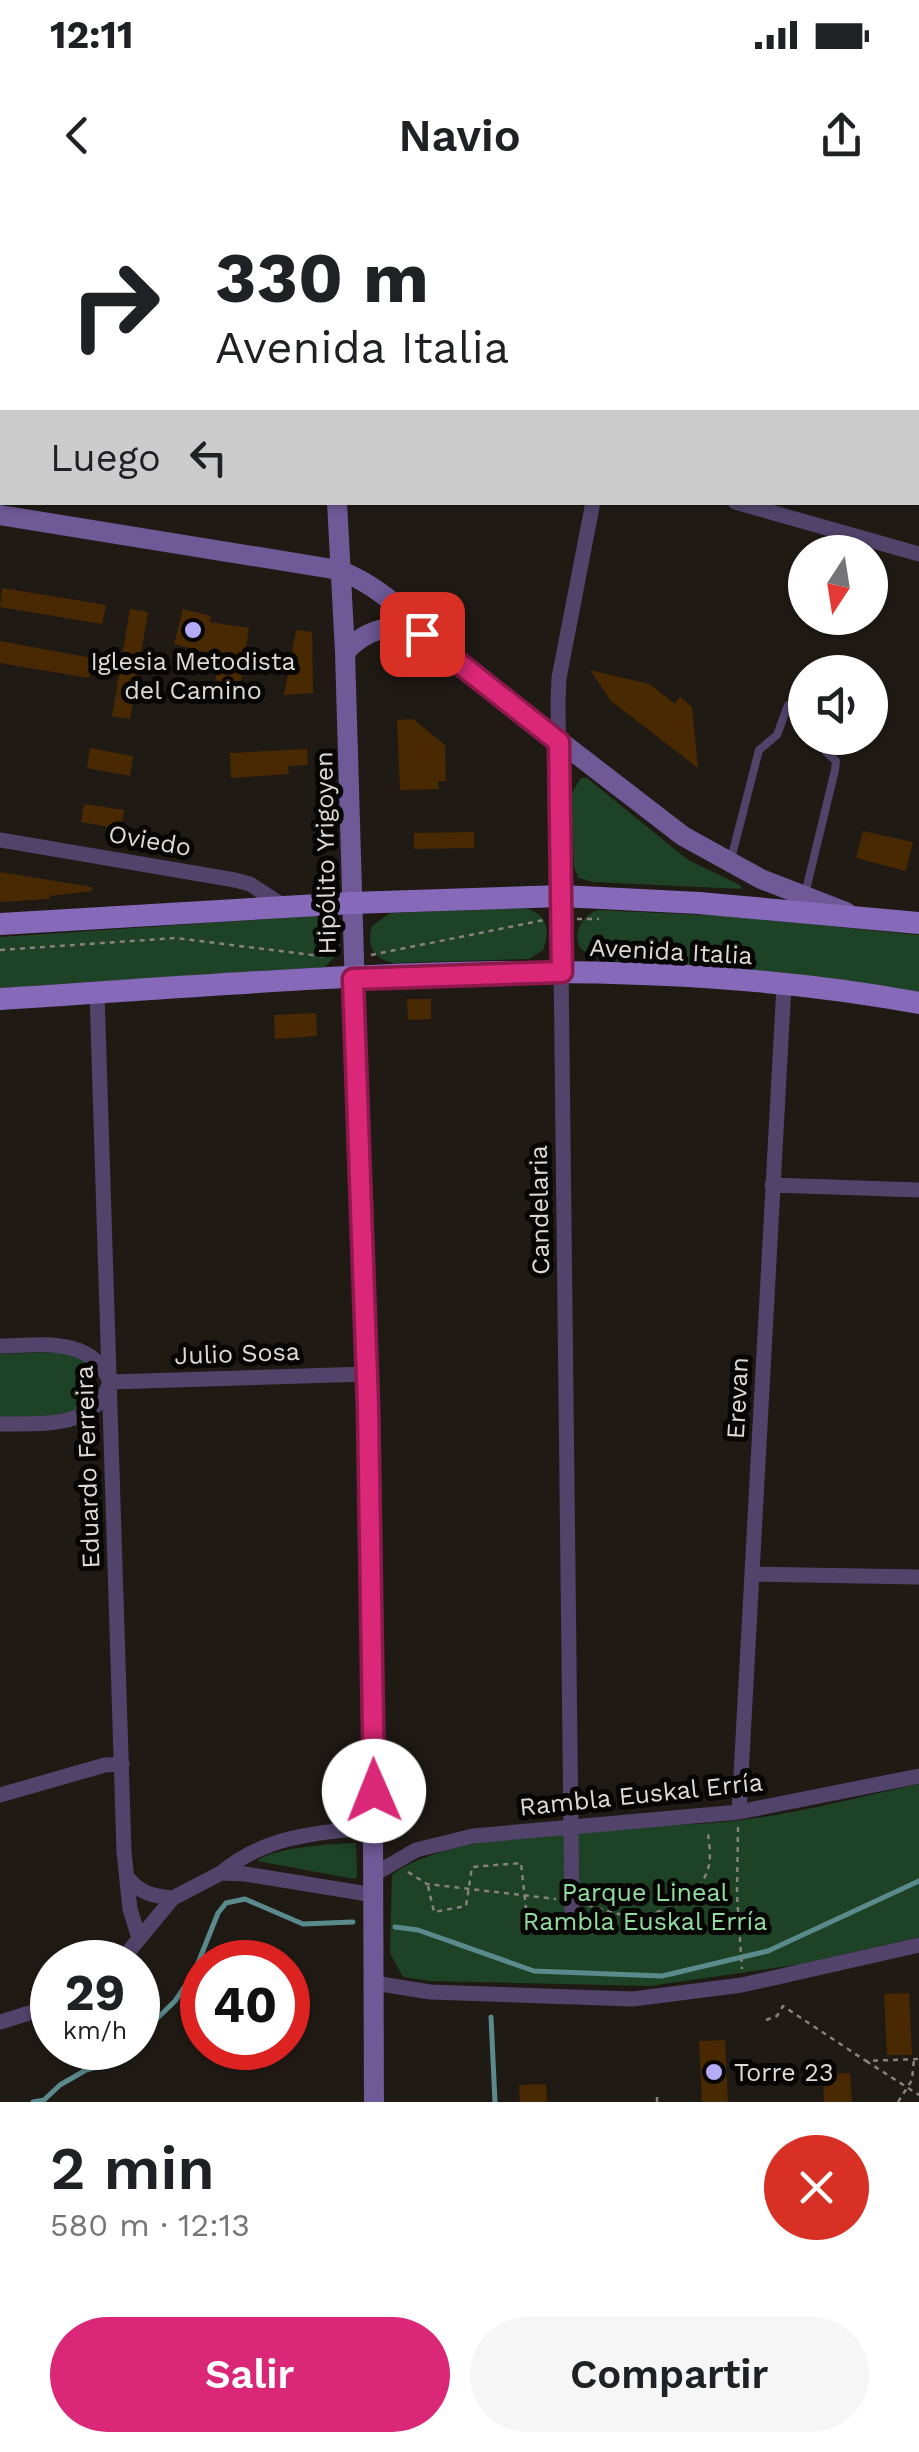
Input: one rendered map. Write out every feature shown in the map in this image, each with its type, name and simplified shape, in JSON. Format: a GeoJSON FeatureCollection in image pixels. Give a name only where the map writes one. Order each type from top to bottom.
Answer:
{"type":"FeatureCollection","features":[{"type":"Feature","properties":{"kind":"main road","name":"Avenida Italia"},"geometry":{"type":"LineString","coordinates":[[0,924],[352,903],[562,908],[699,903],[858,917],[918,917]]}},
{"type":"Feature","properties":{"kind":"main road","name":"Avenida Italia"},"geometry":{"type":"LineString","coordinates":[[0,1000],[353,968],[562,972],[784,985],[919,1003]]}},
{"type":"Feature","properties":{"kind":"street","name":"Hipólito Yrigoyen"},"geometry":{"type":"LineString","coordinates":[[337,505],[367,1374],[374,2102]]}},
{"type":"Feature","properties":{"kind":"street","name":"Candelaria"},"geometry":{"type":"LineString","coordinates":[[572,1920],[559,678],[592,505]]}},
{"type":"Feature","properties":{"kind":"street"},"geometry":{"type":"LineString","coordinates":[[747,505],[919,554]]}},
{"type":"Feature","properties":{"kind":"street"},"geometry":{"type":"LineString","coordinates":[[0,514],[340,570],[359,578],[412,619],[422,634],[654,817],[730,864],[858,917]]}},
{"type":"Feature","properties":{"kind":"street"},"geometry":{"type":"LineString","coordinates":[[345,652],[362,636],[384,627],[422,634]]}},
{"type":"Feature","properties":{"kind":"street","name":"Oviedo"},"geometry":{"type":"LineString","coordinates":[[0,840],[235,880],[250,884],[285,907]]}},
{"type":"Feature","properties":{"kind":"street","name":"Erevan"},"geometry":{"type":"LineString","coordinates":[[739,1812],[784,985]]}},
{"type":"Feature","properties":{"kind":"street","name":"Eduardo Ferreira"},"geometry":{"type":"LineString","coordinates":[[96,994],[122,1764],[128,1877],[138,1938]]}},
{"type":"Feature","properties":{"kind":"street"},"geometry":{"type":"LineString","coordinates":[[772,1185],[919,1190]]}},
{"type":"Feature","properties":{"kind":"street"},"geometry":{"type":"LineString","coordinates":[[0,1346],[51,1345],[84,1352],[103,1365],[110,1382],[101,1401],[88,1414],[74,1420],[0,1424]]}},
{"type":"Feature","properties":{"kind":"street","name":"Julio Sosa"},"geometry":{"type":"LineString","coordinates":[[110,1382],[367,1374]]}},
{"type":"Feature","properties":{"kind":"street"},"geometry":{"type":"LineString","coordinates":[[754,1574],[919,1578]]}},
{"type":"Feature","properties":{"kind":"street"},"geometry":{"type":"LineString","coordinates":[[0,1795],[105,1764],[122,1764]]}},
{"type":"Feature","properties":{"kind":"street","name":"Rambla Euskal Erría"},"geometry":{"type":"LineString","coordinates":[[374,1885],[434,1844],[473,1836],[739,1812],[919,1776]]}},
{"type":"Feature","properties":{"kind":"street"},"geometry":{"type":"LineString","coordinates":[[138,1938],[173,1898],[221,1874],[255,1849],[317,1832],[374,1827]]}},
{"type":"Feature","properties":{"kind":"street"},"geometry":{"type":"LineString","coordinates":[[221,1874],[374,1885]]}},
{"type":"Feature","properties":{"kind":"street"},"geometry":{"type":"LineString","coordinates":[[128,1877],[140,1891],[173,1898]]}},
{"type":"Feature","properties":{"kind":"street"},"geometry":{"type":"LineString","coordinates":[[375,1984],[430,1992],[633,1999],[742,1986],[919,1946]]}},
{"type":"Feature","properties":{"kind":"street"},"geometry":{"type":"LineString","coordinates":[[0,2022],[30,2013]]}},
{"type":"Feature","properties":{"kind":"lane"},"geometry":{"type":"LineString","coordinates":[[730,864],[759,750],[778,735],[788,705]]}},
{"type":"Feature","properties":{"kind":"lane"},"geometry":{"type":"LineString","coordinates":[[804,897],[836,770],[836,762],[829,755]]}},
{"type":"Feature","properties":{"kind":"path"},"geometry":{"type":"LineString","coordinates":[[0,950],[176,938],[314,958],[353,968],[394,948],[518,927],[562,908],[608,919]]}},
{"type":"Feature","properties":{"kind":"path"},"geometry":{"type":"LineString","coordinates":[[739,1812],[742,1964]]}},
{"type":"Feature","properties":{"kind":"path"},"geometry":{"type":"LineString","coordinates":[[428,1884],[434,1912],[466,1906],[472,1866],[521,1863],[526,1909]]}},
{"type":"Feature","properties":{"kind":"path"},"geometry":{"type":"LineString","coordinates":[[766,2020],[777,2016],[783,2006],[790,2008],[919,2096]]}},
{"type":"Feature","properties":{"kind":"path"},"geometry":{"type":"LineString","coordinates":[[866,2061],[916,2059],[908,2089],[898,2102]]}},
{"type":"Feature","properties":{"kind":"green space"},"geometry":{"type":"Polygon","coordinates":[[[581,778],[587,778],[688,860],[742,889],[593,882],[579,878],[574,868],[571,794],[581,778]]]}},
{"type":"Feature","properties":{"kind":"green space"},"geometry":{"type":"Polygon","coordinates":[[[524,908],[538,914],[547,929],[543,950],[529,959],[393,963],[376,955],[371,945],[372,926],[390,913],[524,908]]]}},
{"type":"Feature","properties":{"kind":"green space"},"geometry":{"type":"Polygon","coordinates":[[[597,910],[727,916],[919,935],[919,992],[779,972],[599,960],[581,949],[577,937],[583,921],[597,910]]]}},
{"type":"Feature","properties":{"kind":"green space"},"geometry":{"type":"Polygon","coordinates":[[[312,916],[334,926],[339,937],[340,951],[325,967],[0,988],[0,937],[312,916]]]}},
{"type":"Feature","properties":{"kind":"green space"},"geometry":{"type":"Polygon","coordinates":[[[72,1352],[85,1359],[92,1369],[92,1395],[85,1406],[61,1417],[0,1420],[0,1354],[72,1352]]]}},
{"type":"Feature","properties":{"kind":"green space","name":"Parque Lineal Rambla Euskal Erría"},"geometry":{"type":"Polygon","coordinates":[[[919,1784],[919,1937],[802,1964],[650,1986],[430,1981],[403,1977],[390,1953],[392,1875],[421,1859],[459,1847],[550,1833],[748,1819],[919,1784]]]}},
{"type":"Feature","properties":{"kind":"green space"},"geometry":{"type":"Polygon","coordinates":[[[356,1843],[354,1879],[257,1861],[289,1849],[356,1843]]]}},
{"type":"Feature","properties":{"kind":"building"},"geometry":{"type":"Polygon","coordinates":[[[2,588],[106,605],[102,624],[0,607],[2,588]]]}},
{"type":"Feature","properties":{"kind":"building"},"geometry":{"type":"Polygon","coordinates":[[[130,609],[148,612],[130,719],[112,716],[130,609]]]}},
{"type":"Feature","properties":{"kind":"building"},"geometry":{"type":"Polygon","coordinates":[[[183,609],[211,616],[210,622],[249,628],[238,700],[213,696],[219,656],[174,644],[183,609]]]}},
{"type":"Feature","properties":{"kind":"building"},"geometry":{"type":"Polygon","coordinates":[[[296,630],[312,632],[313,693],[284,695],[296,630]]]}},
{"type":"Feature","properties":{"kind":"building"},"geometry":{"type":"Polygon","coordinates":[[[0,641],[92,658],[89,678],[0,663],[0,641]]]}},
{"type":"Feature","properties":{"kind":"building"},"geometry":{"type":"Polygon","coordinates":[[[590,670],[649,684],[675,704],[680,697],[692,707],[698,768],[611,701],[590,670]]]}},
{"type":"Feature","properties":{"kind":"building"},"geometry":{"type":"Polygon","coordinates":[[[413,719],[445,745],[446,781],[438,781],[439,789],[400,790],[397,720],[413,719]]]}},
{"type":"Feature","properties":{"kind":"building"},"geometry":{"type":"Polygon","coordinates":[[[90,748],[133,756],[130,776],[87,768],[90,748]]]}},
{"type":"Feature","properties":{"kind":"building"},"geometry":{"type":"Polygon","coordinates":[[[307,749],[308,765],[288,766],[289,774],[231,778],[230,753],[307,749]]]}},
{"type":"Feature","properties":{"kind":"building"},"geometry":{"type":"Polygon","coordinates":[[[84,804],[124,810],[121,829],[81,822],[84,804]]]}},
{"type":"Feature","properties":{"kind":"building"},"geometry":{"type":"Polygon","coordinates":[[[863,831],[913,842],[906,871],[856,858],[863,831]]]}},
{"type":"Feature","properties":{"kind":"building"},"geometry":{"type":"Polygon","coordinates":[[[474,832],[474,848],[414,849],[414,833],[474,832]]]}},
{"type":"Feature","properties":{"kind":"building"},"geometry":{"type":"Polygon","coordinates":[[[0,872],[92,887],[92,891],[0,902],[0,872]]]}},
{"type":"Feature","properties":{"kind":"building"},"geometry":{"type":"Polygon","coordinates":[[[407,999],[431,999],[431,1019],[408,1020],[407,999]]]}},
{"type":"Feature","properties":{"kind":"building"},"geometry":{"type":"Polygon","coordinates":[[[316,1013],[317,1036],[275,1039],[274,1015],[316,1013]]]}},
{"type":"Feature","properties":{"kind":"building"},"geometry":{"type":"Polygon","coordinates":[[[909,1993],[912,2055],[887,2055],[884,1994],[909,1993]]]}},
{"type":"Feature","properties":{"kind":"building","name":"Torre 23"},"geometry":{"type":"Polygon","coordinates":[[[725,2040],[728,2102],[702,2102],[699,2041],[725,2040]]]}},
{"type":"Feature","properties":{"kind":"building"},"geometry":{"type":"Polygon","coordinates":[[[850,2073],[852,2102],[824,2102],[823,2074],[850,2073]]]}},
{"type":"Feature","properties":{"kind":"building"},"geometry":{"type":"Polygon","coordinates":[[[546,2084],[547,2102],[520,2102],[519,2085],[546,2084]]]}},
{"type":"Feature","properties":{"kind":"waterway"},"geometry":{"type":"LineString","coordinates":[[395,1927],[418,1930],[534,1971],[662,1976],[768,1951],[919,1881]]}},
{"type":"Feature","properties":{"kind":"waterway"},"geometry":{"type":"LineString","coordinates":[[160,2016],[194,1973],[218,1913],[226,1903],[245,1899],[303,1924],[353,1922]]}},
{"type":"Feature","properties":{"kind":"waterway"},"geometry":{"type":"LineString","coordinates":[[491,2017],[495,2102]]}},
{"type":"Feature","properties":{"kind":"waterway"},"geometry":{"type":"LineString","coordinates":[[33,2102],[44,2100],[86,2070]]}},
{"type":"Feature","properties":{"kind":"place","name":"Iglesia Metodista del Camino"},"geometry":{"type":"Point","coordinates":[193,630]}},
{"type":"Feature","properties":{"kind":"place","name":"Torre 23"},"geometry":{"type":"Point","coordinates":[714,2072]}},
{"type":"Feature","properties":{"kind":"route"},"geometry":{"type":"LineString","coordinates":[[374,1791],[368,1407],[353,979],[562,972],[559,742],[422,634]]}}]}
